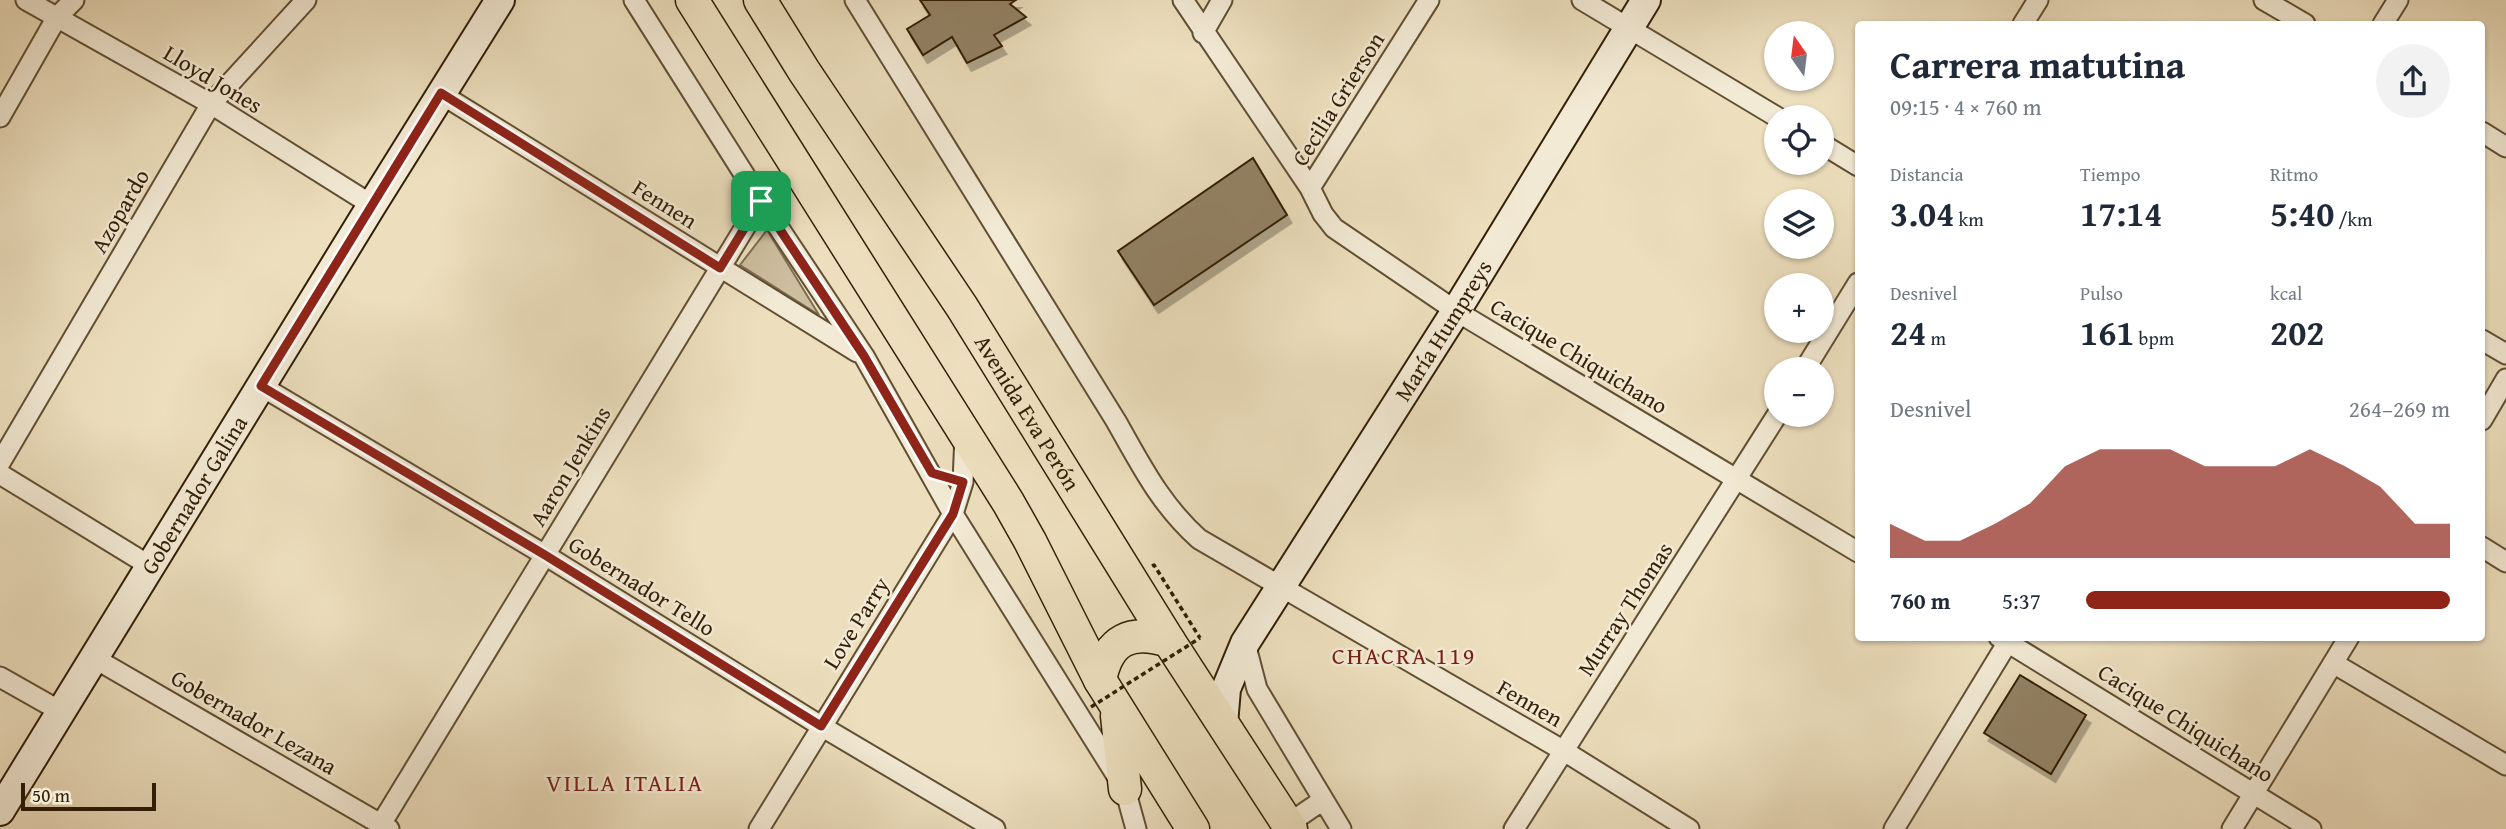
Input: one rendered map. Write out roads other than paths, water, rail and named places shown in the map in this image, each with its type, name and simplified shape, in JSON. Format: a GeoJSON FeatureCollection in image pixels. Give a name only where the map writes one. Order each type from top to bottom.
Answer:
{"type":"FeatureCollection","features":[{"type":"Feature","properties":{"kind":"main road"},"geometry":{"type":"LineString","coordinates":[[692,0],[1008,502],[1030,541],[1102,698],[1194,829]]}},
{"type":"Feature","properties":{"kind":"main road","name":"Avenida Eva Perón"},"geometry":{"type":"LineString","coordinates":[[760,0],[804,71],[1184,646],[1223,724],[1289,826]]}},
{"type":"Feature","properties":{"kind":"main road"},"geometry":{"type":"LineString","coordinates":[[1125,789],[1102,698],[1104,662],[1115,647],[1130,637],[1149,635],[1184,646]]}},
{"type":"Feature","properties":{"kind":"street","name":"Lloyd Jones"},"geometry":{"type":"LineString","coordinates":[[26,0],[211,104],[372,205]]}},
{"type":"Feature","properties":{"kind":"street"},"geometry":{"type":"LineString","coordinates":[[0,117],[57,17],[74,0]]}},
{"type":"Feature","properties":{"kind":"street","name":"Azopardo"},"geometry":{"type":"LineString","coordinates":[[0,463],[211,104],[306,0]]}},
{"type":"Feature","properties":{"kind":"street","name":"Gobernador Galina"},"geometry":{"type":"LineString","coordinates":[[0,811],[500,0]]}},
{"type":"Feature","properties":{"kind":"street"},"geometry":{"type":"LineString","coordinates":[[634,0],[761,201],[864,356],[953,514],[1125,789],[1136,829]]}},
{"type":"Feature","properties":{"kind":"street","name":"Fennen"},"geometry":{"type":"LineString","coordinates":[[855,0],[1108,409],[1156,492],[1178,520],[1199,539],[1280,588],[1564,751],[1689,829]]}},
{"type":"Feature","properties":{"kind":"street","name":"Cacique Chiquichano"},"geometry":{"type":"LineString","coordinates":[[1182,0],[1310,188],[1323,214],[1334,228],[1457,310],[1855,550]]}},
{"type":"Feature","properties":{"kind":"street"},"geometry":{"type":"LineString","coordinates":[[1203,33],[1222,0]]}},
{"type":"Feature","properties":{"kind":"street","name":"Cecilia Grierson"},"geometry":{"type":"LineString","coordinates":[[1310,188],[1429,0]]}},
{"type":"Feature","properties":{"kind":"street"},"geometry":{"type":"LineString","coordinates":[[1582,0],[1764,110]]}},
{"type":"Feature","properties":{"kind":"street","name":"María Humpreys"},"geometry":{"type":"LineString","coordinates":[[1223,724],[1226,690],[1241,651],[1457,310],[1646,0]]}},
{"type":"Feature","properties":{"kind":"street"},"geometry":{"type":"LineString","coordinates":[[2025,21],[2038,0]]}},
{"type":"Feature","properties":{"kind":"street"},"geometry":{"type":"LineString","coordinates":[[2264,0],[2300,21]]}},
{"type":"Feature","properties":{"kind":"street"},"geometry":{"type":"LineString","coordinates":[[2385,21],[2398,0]]}},
{"type":"Feature","properties":{"kind":"street","name":"Fennen"},"geometry":{"type":"LineString","coordinates":[[441,93],[864,356]]}},
{"type":"Feature","properties":{"kind":"street"},"geometry":{"type":"LineString","coordinates":[[2485,134],[2506,147]]}},
{"type":"Feature","properties":{"kind":"street"},"geometry":{"type":"LineString","coordinates":[[1834,151],[1855,164]]}},
{"type":"Feature","properties":{"kind":"street","name":"Aaron Jenkins"},"geometry":{"type":"LineString","coordinates":[[383,827],[761,201]]}},
{"type":"Feature","properties":{"kind":"street"},"geometry":{"type":"LineString","coordinates":[[1812,357],[1855,288]]}},
{"type":"Feature","properties":{"kind":"street"},"geometry":{"type":"LineString","coordinates":[[2485,342],[2506,354]]}},
{"type":"Feature","properties":{"kind":"street"},"geometry":{"type":"LineString","coordinates":[[2485,415],[2506,379]]}},
{"type":"Feature","properties":{"kind":"street","name":"Gobernador Tello"},"geometry":{"type":"LineString","coordinates":[[261,386],[995,829]]}},
{"type":"Feature","properties":{"kind":"street","name":"Murray Thomas"},"geometry":{"type":"LineString","coordinates":[[1514,829],[1770,427]]}},
{"type":"Feature","properties":{"kind":"street","name":"Love Parry"},"geometry":{"type":"LineString","coordinates":[[759,829],[953,514],[963,482],[965,434]]}},
{"type":"Feature","properties":{"kind":"street"},"geometry":{"type":"LineString","coordinates":[[932,473],[963,482],[1008,502]]}},
{"type":"Feature","properties":{"kind":"street"},"geometry":{"type":"LineString","coordinates":[[0,474],[150,566]]}},
{"type":"Feature","properties":{"kind":"street"},"geometry":{"type":"LineString","coordinates":[[2485,549],[2506,562]]}},
{"type":"Feature","properties":{"kind":"street"},"geometry":{"type":"LineString","coordinates":[[1894,829],[2005,641]]}},
{"type":"Feature","properties":{"kind":"street","name":"Cacique Chiquichano"},"geometry":{"type":"LineString","coordinates":[[2009,641],[2311,829]]}},
{"type":"Feature","properties":{"kind":"street"},"geometry":{"type":"LineString","coordinates":[[2232,829],[2347,641]]}},
{"type":"Feature","properties":{"kind":"street"},"geometry":{"type":"LineString","coordinates":[[1184,646],[1198,670],[1211,671],[1241,651],[1257,689],[1340,829]]}},
{"type":"Feature","properties":{"kind":"street","name":"Gobernador Lezana"},"geometry":{"type":"LineString","coordinates":[[94,658],[383,827]]}},
{"type":"Feature","properties":{"kind":"street"},"geometry":{"type":"LineString","coordinates":[[2333,663],[2506,765]]}},
{"type":"Feature","properties":{"kind":"street"},"geometry":{"type":"LineString","coordinates":[[0,677],[60,711]]}},
{"type":"Feature","properties":{"kind":"street"},"geometry":{"type":"LineString","coordinates":[[1289,826],[1324,800]]}},
{"type":"Feature","properties":{"kind":"district","name":"CHACRA 119"},"geometry":{"type":"Point","coordinates":[1404,656]}},
{"type":"Feature","properties":{"kind":"district","name":"VILLA ITALIA"},"geometry":{"type":"Point","coordinates":[625,783]}}]}
